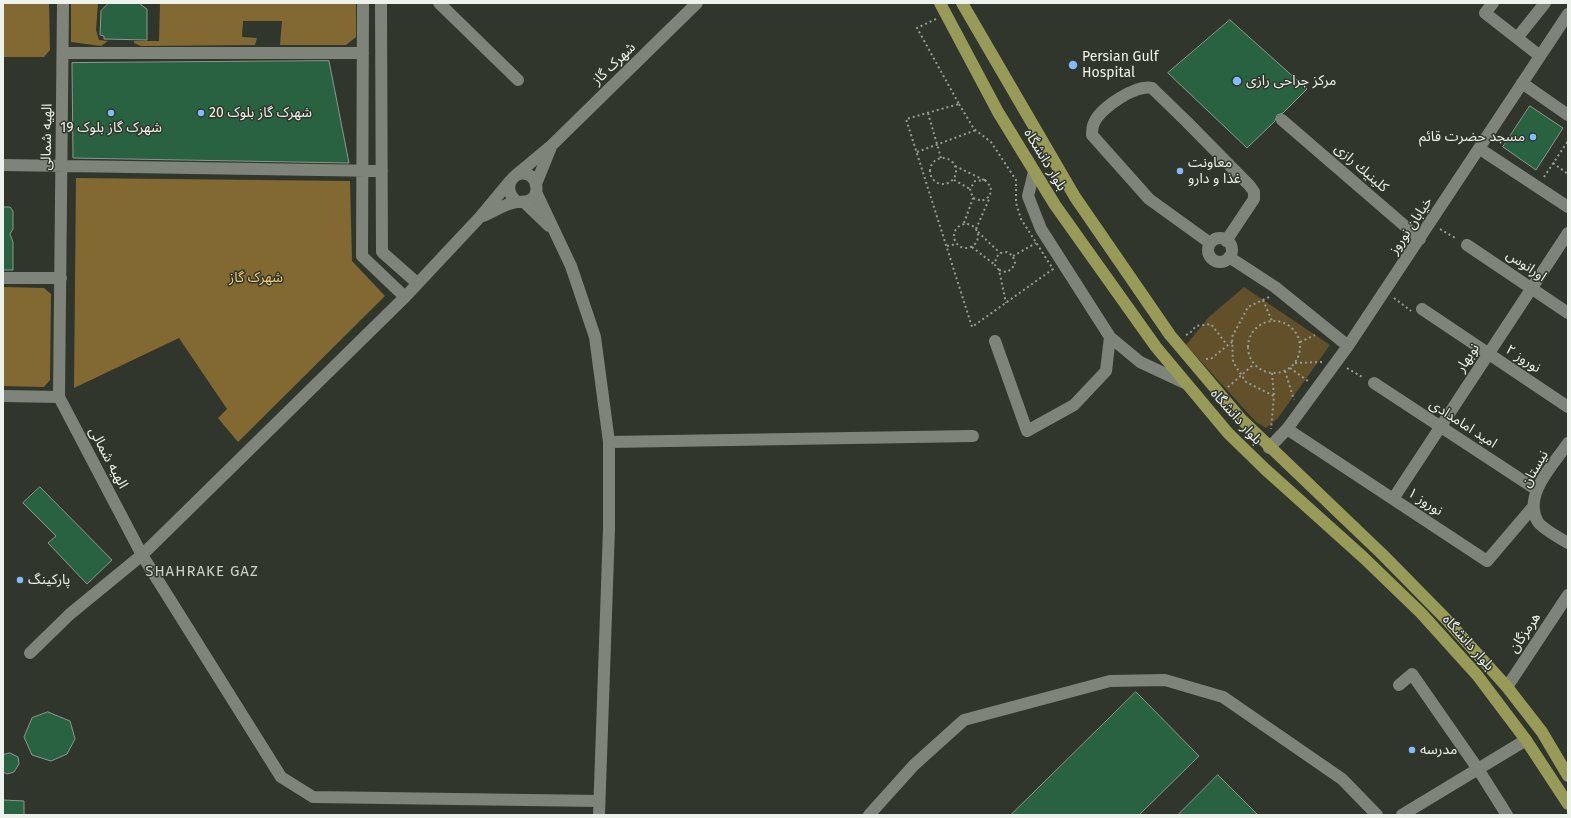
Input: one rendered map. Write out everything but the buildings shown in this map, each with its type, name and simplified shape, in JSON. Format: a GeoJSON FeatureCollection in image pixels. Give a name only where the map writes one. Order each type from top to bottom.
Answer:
{"type":"FeatureCollection","features":[{"type":"Feature","properties":{"kind":"main road","name":"بلوار دانشگاه"},"geometry":{"type":"LineString","coordinates":[[940,3],[945,15],[998,112],[1054,205],[1151,341],[1233,438],[1265,469],[1364,558],[1420,613],[1477,675],[1526,740],[1568,804]]}},
{"type":"Feature","properties":{"kind":"main road","name":"بلوار دانشگاه"},"geometry":{"type":"LineString","coordinates":[[962,3],[1075,197],[1173,339],[1241,419],[1269,448],[1378,550],[1435,607],[1506,687],[1542,732],[1568,776]]}},
{"type":"Feature","properties":{"kind":"street","name":"الهیه شمالی"},"geometry":{"type":"LineString","coordinates":[[63,3],[59,397],[142,555],[281,777],[313,797],[599,801]]}},
{"type":"Feature","properties":{"kind":"street"},"geometry":{"type":"LineString","coordinates":[[30,653],[70,614],[142,555],[405,297],[362,256],[363,3]]}},
{"type":"Feature","properties":{"kind":"street"},"geometry":{"type":"LineString","coordinates":[[381,3],[382,252],[417,283]]}},
{"type":"Feature","properties":{"kind":"street"},"geometry":{"type":"LineString","coordinates":[[439,3],[518,80]]}},
{"type":"Feature","properties":{"kind":"street","name":"شهرک گاز"},"geometry":{"type":"LineString","coordinates":[[405,297],[480,217],[513,178],[552,145],[697,3]]}},
{"type":"Feature","properties":{"kind":"street"},"geometry":{"type":"LineString","coordinates":[[1493,3],[1485,13],[1540,56]]}},
{"type":"Feature","properties":{"kind":"street"},"geometry":{"type":"LineString","coordinates":[[1517,38],[1545,3]]}},
{"type":"Feature","properties":{"kind":"street","name":"خیابان نوروز"},"geometry":{"type":"LineString","coordinates":[[1269,448],[1298,415],[1348,346],[1480,149],[1568,14]]}},
{"type":"Feature","properties":{"kind":"street"},"geometry":{"type":"LineString","coordinates":[[63,53],[363,53]]}},
{"type":"Feature","properties":{"kind":"street"},"geometry":{"type":"LineString","coordinates":[[1522,83],[1568,115]]}},
{"type":"Feature","properties":{"kind":"street"},"geometry":{"type":"LineString","coordinates":[[1210,243],[1149,199],[1092,136],[1094,122],[1111,104],[1137,90],[1147,87],[1152,88],[1250,186],[1254,192],[1254,199],[1226,241]]}},
{"type":"Feature","properties":{"kind":"street","name":"كلينيك رازی"},"geometry":{"type":"LineString","coordinates":[[1282,120],[1420,239]]}},
{"type":"Feature","properties":{"kind":"street"},"geometry":{"type":"LineString","coordinates":[[480,217],[532,199],[552,145]]}},
{"type":"Feature","properties":{"kind":"street"},"geometry":{"type":"LineString","coordinates":[[1480,149],[1568,207]]}},
{"type":"Feature","properties":{"kind":"street"},"geometry":{"type":"LineString","coordinates":[[3,165],[382,170]]}},
{"type":"Feature","properties":{"kind":"street"},"geometry":{"type":"LineString","coordinates":[[1034,172],[1028,196],[1041,229],[1041,240],[1110,337],[1140,362],[1186,383]]}},
{"type":"Feature","properties":{"kind":"street"},"geometry":{"type":"LineString","coordinates":[[554,231],[521,202],[510,196],[508,189],[513,178],[524,174],[532,177],[554,231],[571,266],[595,337],[609,442],[610,528],[599,815]]}},
{"type":"Feature","properties":{"kind":"street","name":"نوبهار"},"geometry":{"type":"LineString","coordinates":[[1393,499],[1568,233]]}},
{"type":"Feature","properties":{"kind":"street"},"geometry":{"type":"LineString","coordinates":[[1217,239],[1226,241],[1231,248],[1229,257],[1222,262],[1211,258],[1208,251],[1210,243],[1217,239]]}},
{"type":"Feature","properties":{"kind":"street","name":"اورانوس"},"geometry":{"type":"LineString","coordinates":[[1467,245],[1568,313]]}},
{"type":"Feature","properties":{"kind":"street"},"geometry":{"type":"LineString","coordinates":[[1229,257],[1282,293],[1348,346]]}},
{"type":"Feature","properties":{"kind":"street"},"geometry":{"type":"LineString","coordinates":[[3,278],[61,278]]}},
{"type":"Feature","properties":{"kind":"street","name":"نوروز ۲"},"geometry":{"type":"LineString","coordinates":[[1422,309],[1568,407]]}},
{"type":"Feature","properties":{"kind":"street"},"geometry":{"type":"LineString","coordinates":[[995,341],[1027,431],[1074,404],[1106,371],[1110,337]]}},
{"type":"Feature","properties":{"kind":"street","name":"امید امامدادی"},"geometry":{"type":"LineString","coordinates":[[1374,383],[1537,490]]}},
{"type":"Feature","properties":{"kind":"street"},"geometry":{"type":"LineString","coordinates":[[3,396],[59,397]]}},
{"type":"Feature","properties":{"kind":"street","name":"نوروز ۱"},"geometry":{"type":"LineString","coordinates":[[1287,429],[1487,561],[1533,507]]}},
{"type":"Feature","properties":{"kind":"street"},"geometry":{"type":"LineString","coordinates":[[609,442],[973,436]]}},
{"type":"Feature","properties":{"kind":"street","name":"نیستان"},"geometry":{"type":"LineString","coordinates":[[1568,443],[1537,490],[1533,507],[1538,523],[1568,543]]}},
{"type":"Feature","properties":{"kind":"street","name":"هرمزگان"},"geometry":{"type":"LineString","coordinates":[[1506,687],[1568,595]]}},
{"type":"Feature","properties":{"kind":"street"},"geometry":{"type":"LineString","coordinates":[[1399,684],[1412,674],[1478,769],[1507,815]]}},
{"type":"Feature","properties":{"kind":"street"},"geometry":{"type":"LineString","coordinates":[[869,815],[914,765],[964,720],[1110,681],[1165,680],[1223,697],[1342,779],[1377,815]]}},
{"type":"Feature","properties":{"kind":"street"},"geometry":{"type":"LineString","coordinates":[[1402,815],[1526,740]]}},
{"type":"Feature","properties":{"kind":"path"},"geometry":{"type":"LineString","coordinates":[[945,15],[917,28],[959,104],[976,130],[991,142],[1016,180],[1016,203],[1021,219],[1041,240],[1053,269],[972,327],[906,119],[959,104]]}},
{"type":"Feature","properties":{"kind":"path"},"geometry":{"type":"LineString","coordinates":[[928,113],[941,158]]}},
{"type":"Feature","properties":{"kind":"path"},"geometry":{"type":"LineString","coordinates":[[917,152],[976,130]]}},
{"type":"Feature","properties":{"kind":"path"},"geometry":{"type":"LineString","coordinates":[[1537,186],[1568,141]]}},
{"type":"Feature","properties":{"kind":"path"},"geometry":{"type":"LineString","coordinates":[[941,158],[951,161],[954,166],[956,170],[954,180]]}},
{"type":"Feature","properties":{"kind":"path"},"geometry":{"type":"LineString","coordinates":[[941,158],[932,164],[930,173],[935,182],[945,184],[954,180]]}},
{"type":"Feature","properties":{"kind":"path"},"geometry":{"type":"LineString","coordinates":[[1553,163],[1568,174]]}},
{"type":"Feature","properties":{"kind":"path"},"geometry":{"type":"LineString","coordinates":[[954,166],[985,180],[991,187],[990,196],[976,229]]}},
{"type":"Feature","properties":{"kind":"path"},"geometry":{"type":"LineString","coordinates":[[924,174],[930,173]]}},
{"type":"Feature","properties":{"kind":"path"},"geometry":{"type":"LineString","coordinates":[[954,180],[970,189],[973,198],[964,223]]}},
{"type":"Feature","properties":{"kind":"path"},"geometry":{"type":"LineString","coordinates":[[970,189],[975,181],[985,180]]}},
{"type":"Feature","properties":{"kind":"path"},"geometry":{"type":"LineString","coordinates":[[973,198],[982,201],[990,196]]}},
{"type":"Feature","properties":{"kind":"path"},"geometry":{"type":"LineString","coordinates":[[956,244],[953,235],[956,227],[964,223],[973,225],[978,232],[1000,253]]}},
{"type":"Feature","properties":{"kind":"path"},"geometry":{"type":"LineString","coordinates":[[1430,223],[1467,245]]}},
{"type":"Feature","properties":{"kind":"path"},"geometry":{"type":"LineString","coordinates":[[946,246],[956,244],[963,248],[972,247],[978,241],[978,232]]}},
{"type":"Feature","properties":{"kind":"path"},"geometry":{"type":"LineString","coordinates":[[1013,256],[1041,240]]}},
{"type":"Feature","properties":{"kind":"path"},"geometry":{"type":"LineString","coordinates":[[972,247],[995,265],[999,270],[1006,303]]}},
{"type":"Feature","properties":{"kind":"path"},"geometry":{"type":"LineString","coordinates":[[995,265],[996,258],[1000,253],[1007,252],[1013,256],[1015,263],[1012,269],[1006,272],[999,270]]}},
{"type":"Feature","properties":{"kind":"path"},"geometry":{"type":"LineString","coordinates":[[1385,291],[1415,314],[1422,309]]}},
{"type":"Feature","properties":{"kind":"path"},"geometry":{"type":"LineString","coordinates":[[1274,396],[1246,382],[1233,362],[1232,337],[1248,307],[1282,293]]}},
{"type":"Feature","properties":{"kind":"path"},"geometry":{"type":"LineString","coordinates":[[1262,300],[1272,321]]}},
{"type":"Feature","properties":{"kind":"path"},"geometry":{"type":"LineString","coordinates":[[1272,321],[1281,322],[1290,326],[1296,333],[1300,342],[1300,353],[1290,368],[1285,371],[1272,373],[1262,370],[1254,364],[1249,354],[1249,343],[1253,332],[1261,325],[1272,321]]}},
{"type":"Feature","properties":{"kind":"path"},"geometry":{"type":"LineString","coordinates":[[1173,339],[1190,333],[1196,326],[1211,324],[1227,345]]}},
{"type":"Feature","properties":{"kind":"path"},"geometry":{"type":"LineString","coordinates":[[1300,342],[1327,329]]}},
{"type":"Feature","properties":{"kind":"path"},"geometry":{"type":"LineString","coordinates":[[1192,361],[1212,358],[1233,341]]}},
{"type":"Feature","properties":{"kind":"path"},"geometry":{"type":"LineString","coordinates":[[1219,394],[1254,364]]}},
{"type":"Feature","properties":{"kind":"path"},"geometry":{"type":"LineString","coordinates":[[1290,368],[1318,388]]}},
{"type":"Feature","properties":{"kind":"path"},"geometry":{"type":"LineString","coordinates":[[1285,371],[1298,415]]}},
{"type":"Feature","properties":{"kind":"path"},"geometry":{"type":"LineString","coordinates":[[1269,448],[1274,396],[1272,373]]}},
{"type":"Feature","properties":{"kind":"shaded area"},"geometry":{"type":"Polygon","coordinates":[[[1244,287],[1330,345],[1278,418],[1266,428],[1256,422],[1186,345],[1209,317],[1244,287]]]}},
{"type":"Feature","properties":{"kind":"green space"},"geometry":{"type":"Polygon","coordinates":[[[3,3],[49,3],[50,50],[44,57],[3,57],[3,3]]]}},
{"type":"Feature","properties":{"kind":"green space"},"geometry":{"type":"Polygon","coordinates":[[[71,3],[98,3],[96,30],[99,40],[108,41],[101,46],[71,42],[71,3]]]}},
{"type":"Feature","properties":{"kind":"green space"},"geometry":{"type":"Polygon","coordinates":[[[160,3],[356,3],[356,37],[346,45],[280,45],[282,21],[243,21],[242,37],[257,38],[255,45],[141,46],[134,43],[134,41],[159,41],[160,3]]]}},
{"type":"Feature","properties":{"kind":"green space","name":"شهرک گاز"},"geometry":{"type":"Polygon","coordinates":[[[76,178],[350,181],[352,261],[385,296],[238,442],[218,418],[227,409],[179,338],[74,388],[76,178]]]}},
{"type":"Feature","properties":{"kind":"green space"},"geometry":{"type":"Polygon","coordinates":[[[3,287],[44,288],[51,294],[50,380],[44,387],[3,386],[3,287]]]}},
{"type":"Feature","properties":{"kind":"place","name":"Persian Gulf Hospital"},"geometry":{"type":"Point","coordinates":[1073,65]}},
{"type":"Feature","properties":{"kind":"place","name":"مرکز جراحی رازی"},"geometry":{"type":"Point","coordinates":[1237,81]}},
{"type":"Feature","properties":{"kind":"place","name":"شهرک گاز بلوک 19"},"geometry":{"type":"Point","coordinates":[111,113]}},
{"type":"Feature","properties":{"kind":"place","name":"شهرک گاز بلوک 20"},"geometry":{"type":"Point","coordinates":[201,113]}},
{"type":"Feature","properties":{"kind":"place","name":"مسجد حضرت قائم"},"geometry":{"type":"Point","coordinates":[1533,137]}},
{"type":"Feature","properties":{"kind":"place","name":"معاونت غذا و دارو"},"geometry":{"type":"Point","coordinates":[1180,171]}},
{"type":"Feature","properties":{"kind":"place","name":"پارکینگ"},"geometry":{"type":"Point","coordinates":[20,580]}},
{"type":"Feature","properties":{"kind":"place","name":"مدرسه"},"geometry":{"type":"Point","coordinates":[1412,750]}},
{"type":"Feature","properties":{"kind":"district","name":"SHAHRAKE GAZ"},"geometry":{"type":"Point","coordinates":[202,572]}}]}
